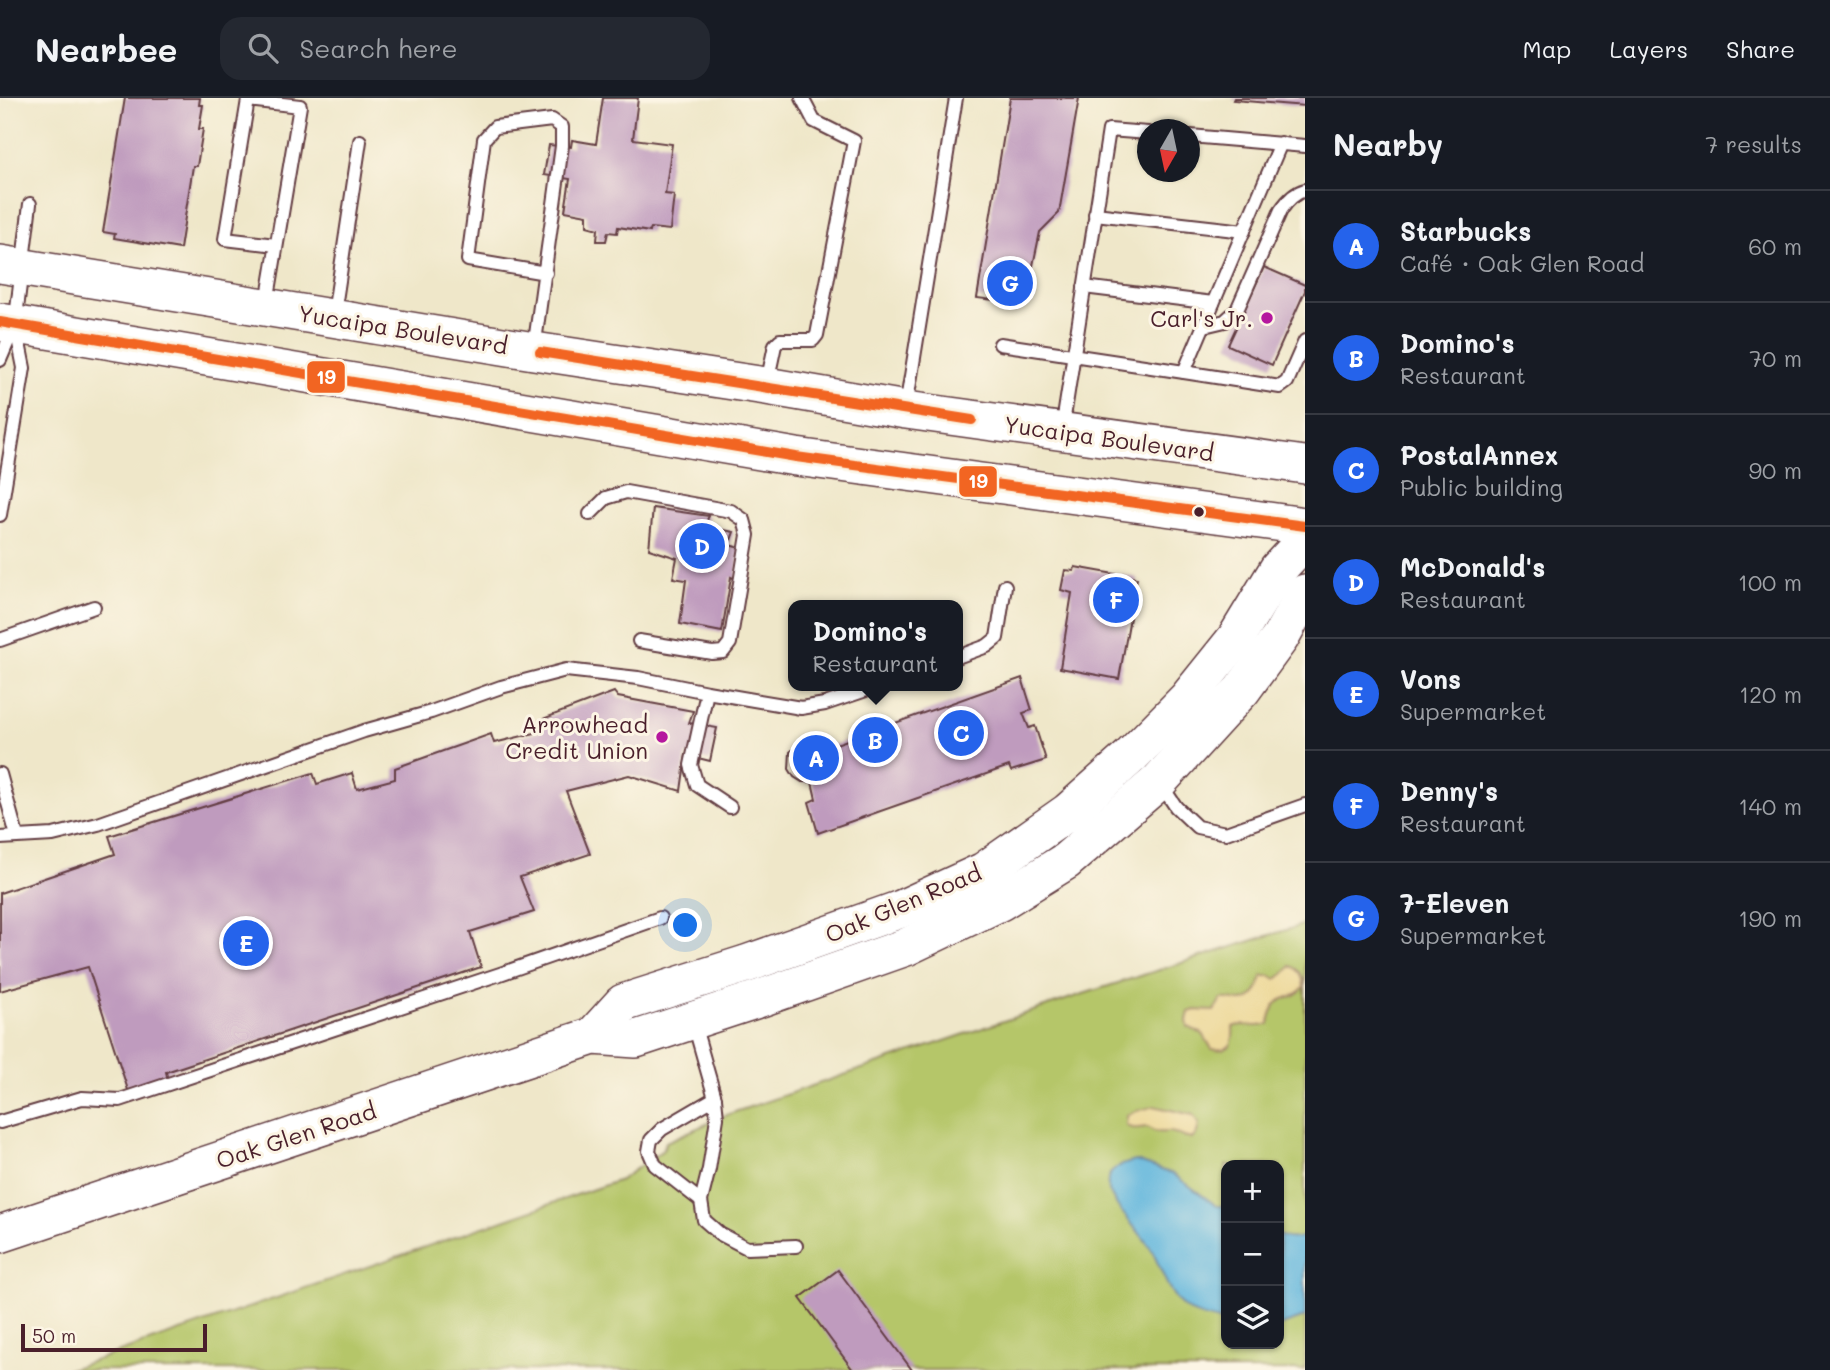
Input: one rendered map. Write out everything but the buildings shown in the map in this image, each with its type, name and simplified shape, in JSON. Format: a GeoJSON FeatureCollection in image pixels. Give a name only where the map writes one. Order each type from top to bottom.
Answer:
{"type":"FeatureCollection","features":[{"type":"Feature","properties":{"kind":"main road","name":"Yucaipa Boulevard"},"geometry":{"type":"LineString","coordinates":[[11,266],[766,386],[906,411],[1305,465]]}},
{"type":"Feature","properties":{"kind":"main road"},"geometry":{"type":"LineString","coordinates":[[8,324],[796,457],[1305,526]]}},
{"type":"Feature","properties":{"kind":"main road","name":"Oak Glen Road"},"geometry":{"type":"LineString","coordinates":[[593,1036],[623,1003],[746,964],[901,909],[984,871],[1068,812],[1130,757],[1187,699],[1236,638],[1278,569],[1305,540]]}},
{"type":"Feature","properties":{"kind":"main road","name":"Oak Glen Road"},"geometry":{"type":"LineString","coordinates":[[0,1234],[593,1036],[636,1040],[906,947],[1000,902],[1066,862],[1159,781],[1242,691],[1280,638],[1305,593]]}},
{"type":"Feature","properties":{"kind":"lane"},"geometry":{"type":"LineString","coordinates":[[766,386],[775,345],[780,340],[813,340],[817,335],[854,142],[814,121],[802,98]]}},
{"type":"Feature","properties":{"kind":"lane"},"geometry":{"type":"LineString","coordinates":[[906,411],[956,98]]}},
{"type":"Feature","properties":{"kind":"lane"},"geometry":{"type":"LineString","coordinates":[[266,307],[300,106],[248,100],[225,239],[276,245]]}},
{"type":"Feature","properties":{"kind":"lane"},"geometry":{"type":"LineString","coordinates":[[534,351],[546,273],[562,146],[562,127],[552,120],[495,127],[484,139],[468,260],[546,273]]}},
{"type":"Feature","properties":{"kind":"lane"},"geometry":{"type":"LineString","coordinates":[[1062,432],[1109,130],[1137,132]]}},
{"type":"Feature","properties":{"kind":"lane"},"geometry":{"type":"LineString","coordinates":[[1200,137],[1305,146]]}},
{"type":"Feature","properties":{"kind":"lane"},"geometry":{"type":"LineString","coordinates":[[334,318],[360,142]]}},
{"type":"Feature","properties":{"kind":"lane"},"geometry":{"type":"LineString","coordinates":[[1184,372],[1281,143]]}},
{"type":"Feature","properties":{"kind":"lane"},"geometry":{"type":"LineString","coordinates":[[1204,326],[1225,321],[1237,310],[1281,210],[1298,192],[1305,190]]}},
{"type":"Feature","properties":{"kind":"lane"},"geometry":{"type":"LineString","coordinates":[[0,360],[8,324],[11,266],[30,204]]}},
{"type":"Feature","properties":{"kind":"lane"},"geometry":{"type":"LineString","coordinates":[[1096,214],[1244,231]]}},
{"type":"Feature","properties":{"kind":"lane"},"geometry":{"type":"LineString","coordinates":[[1084,287],[1213,303]]}},
{"type":"Feature","properties":{"kind":"lane"},"geometry":{"type":"LineString","coordinates":[[0,514],[24,368],[8,324]]}},
{"type":"Feature","properties":{"kind":"lane"},"geometry":{"type":"LineString","coordinates":[[1000,344],[1280,387],[1287,383],[1305,341]]}},
{"type":"Feature","properties":{"kind":"lane"},"geometry":{"type":"LineString","coordinates":[[590,514],[606,499],[626,492],[731,511],[744,520],[748,535],[730,643],[723,652],[712,653],[639,642]]}},
{"type":"Feature","properties":{"kind":"lane"},"geometry":{"type":"LineString","coordinates":[[963,655],[987,646],[997,638],[1005,586]]}},
{"type":"Feature","properties":{"kind":"lane"},"geometry":{"type":"LineString","coordinates":[[0,640],[94,607]]}},
{"type":"Feature","properties":{"kind":"lane"},"geometry":{"type":"LineString","coordinates":[[0,838],[53,835],[98,824],[341,739],[431,712],[501,687],[566,670],[638,678],[800,708],[825,704],[863,691]]}},
{"type":"Feature","properties":{"kind":"lane"},"geometry":{"type":"LineString","coordinates":[[707,692],[691,765],[697,785],[730,807]]}},
{"type":"Feature","properties":{"kind":"lane"},"geometry":{"type":"LineString","coordinates":[[0,774],[17,836]]}},
{"type":"Feature","properties":{"kind":"lane"},"geometry":{"type":"LineString","coordinates":[[1159,781],[1176,807],[1197,827],[1226,833],[1305,805]]}},
{"type":"Feature","properties":{"kind":"lane"},"geometry":{"type":"LineString","coordinates":[[0,1122],[82,1098],[120,1100],[660,918]]}},
{"type":"Feature","properties":{"kind":"lane"},"geometry":{"type":"LineString","coordinates":[[692,1021],[715,1098],[717,1118],[701,1201],[704,1220],[720,1234],[747,1248],[796,1246]]}},
{"type":"Feature","properties":{"kind":"lane"},"geometry":{"type":"LineString","coordinates":[[701,1201],[655,1165],[649,1151],[650,1140],[662,1129],[715,1098]]}},
{"type":"Feature","properties":{"kind":"green space"},"geometry":{"type":"Polygon","coordinates":[[[1305,924],[1305,1370],[67,1370],[620,1180],[663,1150],[666,1142],[729,1114],[1080,995],[1305,924]]]}},
{"type":"Feature","properties":{"kind":"sand"},"geometry":{"type":"Polygon","coordinates":[[[1291,966],[1301,974],[1304,987],[1274,1006],[1269,1024],[1233,1027],[1230,1045],[1219,1050],[1212,1049],[1203,1034],[1188,1027],[1189,1012],[1214,1011],[1221,999],[1250,999],[1256,993],[1263,976],[1276,979],[1291,966]]]}},
{"type":"Feature","properties":{"kind":"sand"},"geometry":{"type":"Polygon","coordinates":[[[1153,1106],[1193,1115],[1199,1124],[1194,1137],[1187,1138],[1174,1133],[1156,1132],[1148,1127],[1133,1128],[1126,1125],[1127,1116],[1153,1106]]]}},
{"type":"Feature","properties":{"kind":"water"},"geometry":{"type":"Polygon","coordinates":[[[1136,1161],[1173,1174],[1217,1206],[1221,1206],[1221,1322],[1186,1309],[1169,1289],[1151,1249],[1123,1213],[1108,1187],[1109,1176],[1117,1167],[1136,1161]]]}},
{"type":"Feature","properties":{"kind":"water"},"geometry":{"type":"Polygon","coordinates":[[[1305,1235],[1305,1317],[1284,1324],[1284,1237],[1292,1239],[1305,1235]]]}},
{"type":"Feature","properties":{"kind":"transit line","name":"19"},"geometry":{"type":"LineString","coordinates":[[0,322],[796,457],[1305,526]]}},
{"type":"Feature","properties":{"kind":"transit line","name":"19"},"geometry":{"type":"LineString","coordinates":[[540,352],[972,420]]}},
{"type":"Feature","properties":{"kind":"place","name":"7-Eleven"},"geometry":{"type":"Point","coordinates":[1010,283]}},
{"type":"Feature","properties":{"kind":"place","name":"Carl's Jr."},"geometry":{"type":"Point","coordinates":[1267,318]}},
{"type":"Feature","properties":{"kind":"place","name":"McDonald's"},"geometry":{"type":"Point","coordinates":[702,546]}},
{"type":"Feature","properties":{"kind":"place","name":"Denny's"},"geometry":{"type":"Point","coordinates":[1116,600]}},
{"type":"Feature","properties":{"kind":"place","name":"PostalAnnex"},"geometry":{"type":"Point","coordinates":[961,733]}},
{"type":"Feature","properties":{"kind":"place","name":"Arrowhead Credit Union"},"geometry":{"type":"Point","coordinates":[662,737]}},
{"type":"Feature","properties":{"kind":"place","name":"Domino's"},"geometry":{"type":"Point","coordinates":[875,740]}},
{"type":"Feature","properties":{"kind":"place","name":"Starbucks"},"geometry":{"type":"Point","coordinates":[816,758]}},
{"type":"Feature","properties":{"kind":"place","name":"Vons"},"geometry":{"type":"Point","coordinates":[246,943]}}]}
